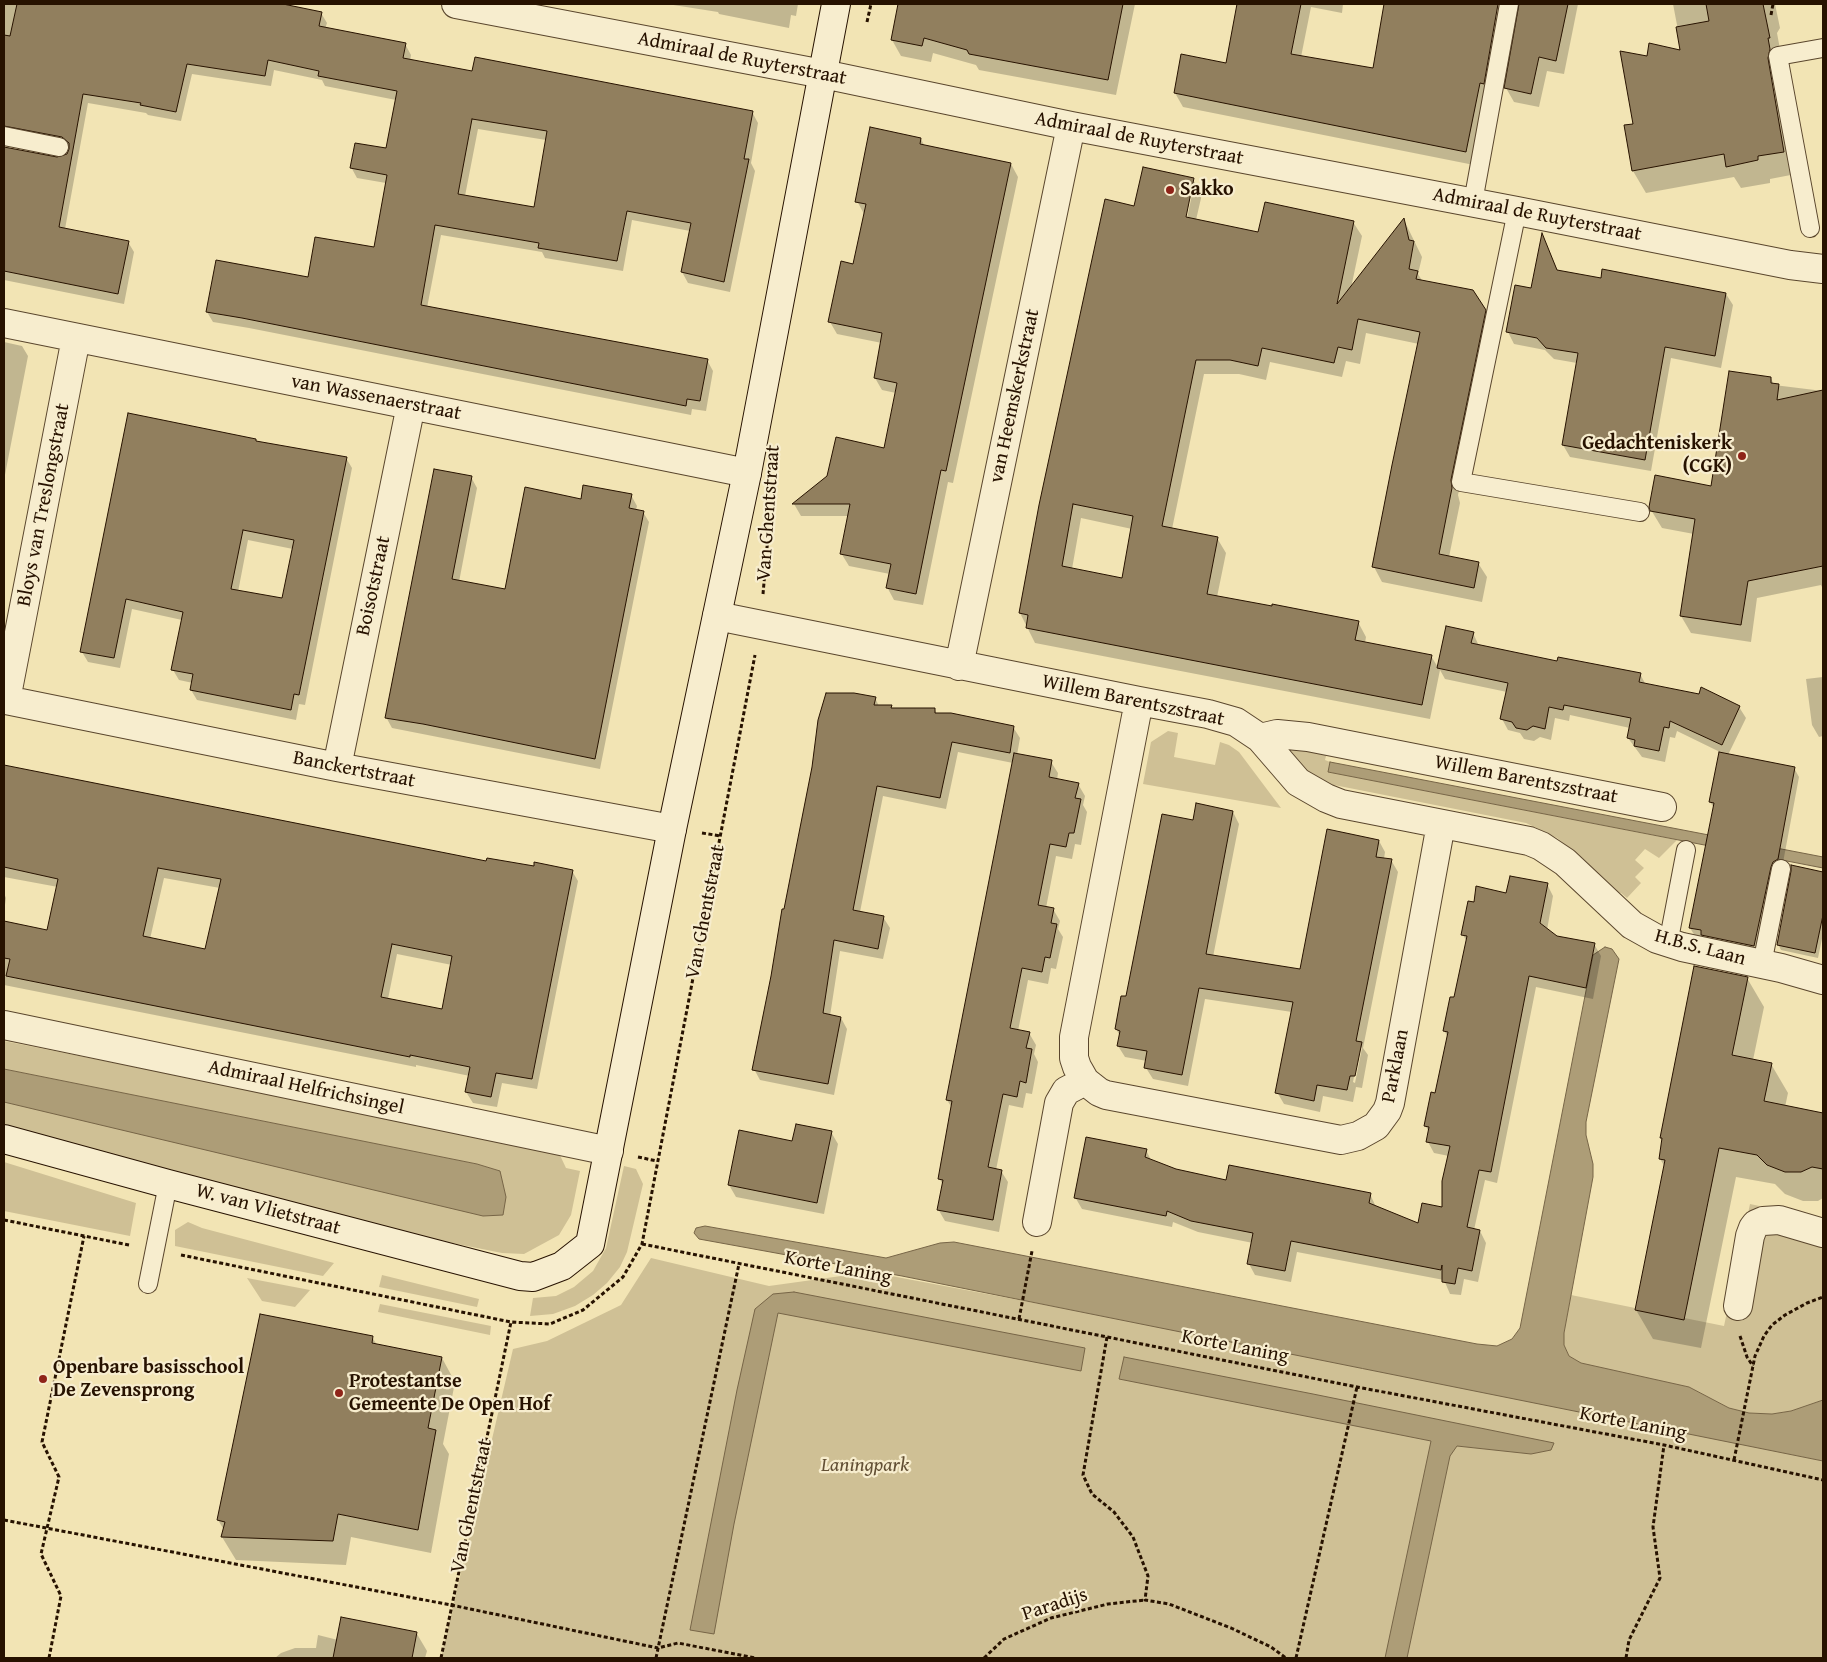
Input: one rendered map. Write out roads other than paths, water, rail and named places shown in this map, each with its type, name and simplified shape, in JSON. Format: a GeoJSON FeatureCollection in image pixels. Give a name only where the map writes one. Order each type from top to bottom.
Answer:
{"type":"FeatureCollection","features":[{"type":"Feature","properties":{"kind":"street","name":"Admiraal de Ruyterstraat"},"geometry":{"type":"LineString","coordinates":[[456,4],[823,74],[1071,126],[1473,202],[1790,265],[1823,269]]}},
{"type":"Feature","properties":{"kind":"street","name":"Van Ghentstraat"},"geometry":{"type":"LineString","coordinates":[[533,1277],[562,1266],[590,1244],[672,829],[747,473],[836,4]]}},
{"type":"Feature","properties":{"kind":"street","name":"van Heemskerkstraat"},"geometry":{"type":"LineString","coordinates":[[959,666],[1071,126]]}},
{"type":"Feature","properties":{"kind":"street","name":"van Wassenaerstraat"},"geometry":{"type":"LineString","coordinates":[[4,323],[747,473]]}},
{"type":"Feature","properties":{"kind":"street","name":"Bloys van Treslongstraat"},"geometry":{"type":"LineString","coordinates":[[37,707],[6,700],[76,338]]}},
{"type":"Feature","properties":{"kind":"street","name":"Boisotstraat"},"geometry":{"type":"LineString","coordinates":[[337,767],[411,405]]}},
{"type":"Feature","properties":{"kind":"street","name":"Willem Barentszstraat"},"geometry":{"type":"LineString","coordinates":[[717,616],[959,666],[1222,717],[1236,722],[1260,738],[1277,734],[1308,737],[1662,807]]}},
{"type":"Feature","properties":{"kind":"street"},"geometry":{"type":"LineString","coordinates":[[1035,1232],[1059,1104],[1066,1091],[1085,1081],[1074,1058],[1074,1037],[1138,701]]}},
{"type":"Feature","properties":{"kind":"street","name":"Banckertstraat"},"geometry":{"type":"LineString","coordinates":[[37,707],[337,767],[672,829]]}},
{"type":"Feature","properties":{"kind":"street"},"geometry":{"type":"LineString","coordinates":[[1260,738],[1298,782],[1326,798],[1341,804],[1441,824]]}},
{"type":"Feature","properties":{"kind":"street","name":"Parklaan"},"geometry":{"type":"LineString","coordinates":[[1085,1081],[1106,1095],[1341,1140],[1358,1136],[1376,1126],[1390,1104],[1441,824]]}},
{"type":"Feature","properties":{"kind":"street","name":"H.B.S. Laan"},"geometry":{"type":"LineString","coordinates":[[1441,824],[1515,837],[1541,846],[1565,862],[1632,925],[1668,944],[1762,964],[1823,980]]}},
{"type":"Feature","properties":{"kind":"street","name":"Admiraal Helfrichsingel"},"geometry":{"type":"LineString","coordinates":[[4,1025],[609,1151]]}},
{"type":"Feature","properties":{"kind":"street","name":"W. van Vlietstraat"},"geometry":{"type":"LineString","coordinates":[[4,1139],[520,1276],[533,1277]]}},
{"type":"Feature","properties":{"kind":"street"},"geometry":{"type":"LineString","coordinates":[[1738,1306],[1750,1236],[1756,1224],[1763,1221],[1779,1220],[1823,1233]]}},
{"type":"Feature","properties":{"kind":"lane"},"geometry":{"type":"LineString","coordinates":[[1473,202],[1509,4]]}},
{"type":"Feature","properties":{"kind":"lane"},"geometry":{"type":"LineString","coordinates":[[1810,228],[1778,56],[1823,48]]}},
{"type":"Feature","properties":{"kind":"lane"},"geometry":{"type":"LineString","coordinates":[[4,136],[58,147]]}},
{"type":"Feature","properties":{"kind":"lane"},"geometry":{"type":"LineString","coordinates":[[1517,211],[1461,482],[1640,512]]}},
{"type":"Feature","properties":{"kind":"lane"},"geometry":{"type":"LineString","coordinates":[[1668,944],[1686,850]]}},
{"type":"Feature","properties":{"kind":"lane"},"geometry":{"type":"LineString","coordinates":[[1762,964],[1781,869]]}},
{"type":"Feature","properties":{"kind":"lane"},"geometry":{"type":"LineString","coordinates":[[148,1284],[168,1184]]}},
{"type":"Feature","properties":{"kind":"place","name":"Sakko"},"geometry":{"type":"Point","coordinates":[1170,190]}},
{"type":"Feature","properties":{"kind":"place","name":"Gedachteniskerk (CGK)"},"geometry":{"type":"Point","coordinates":[1742,456]}},
{"type":"Feature","properties":{"kind":"place","name":"Openbare basisschool De Zevensprong"},"geometry":{"type":"Point","coordinates":[43,1379]}},
{"type":"Feature","properties":{"kind":"place","name":"Protestantse Gemeente De Open Hof"},"geometry":{"type":"Point","coordinates":[339,1393]}},
{"type":"Feature","properties":{"kind":"park label","name":"Laningpark"},"geometry":{"type":"Point","coordinates":[865,1466]}}]}
